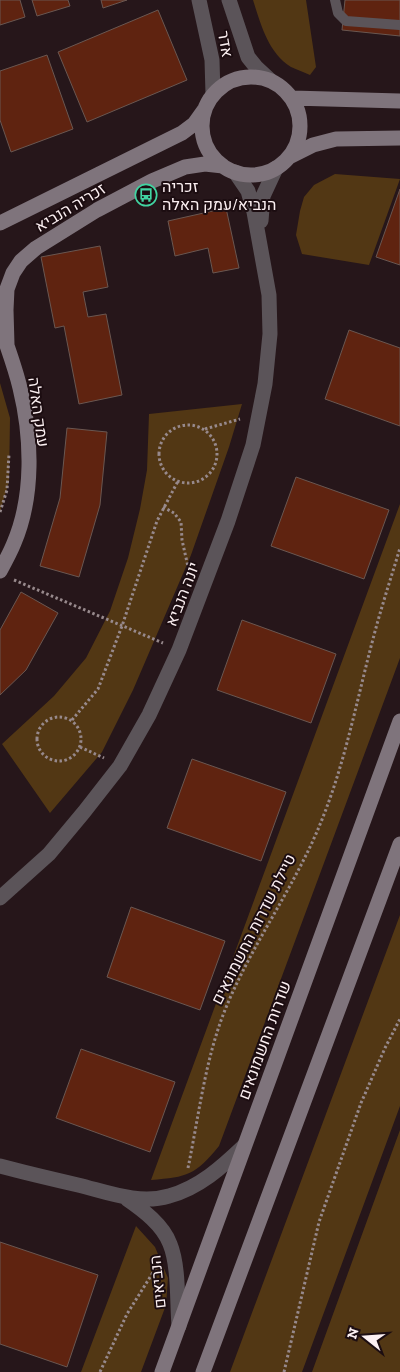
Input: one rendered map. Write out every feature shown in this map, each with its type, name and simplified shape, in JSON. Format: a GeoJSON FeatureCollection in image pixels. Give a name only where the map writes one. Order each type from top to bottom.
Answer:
{"type":"FeatureCollection","features":[{"type":"Feature","properties":{"kind":"street","name":"אדר"},"geometry":{"type":"LineString","coordinates":[[199,0],[212,60],[214,94]]}},
{"type":"Feature","properties":{"kind":"street","name":"אדר"},"geometry":{"type":"LineString","coordinates":[[229,0],[248,57],[270,80]]}},
{"type":"Feature","properties":{"kind":"street"},"geometry":{"type":"LineString","coordinates":[[289,157],[296,146],[299,134],[299,115],[292,98],[282,88],[270,80],[255,77],[240,78],[221,87],[214,94],[205,109],[202,122],[203,135],[207,147],[214,158],[229,169],[256,174],[276,168],[289,157],[313,145],[336,140],[400,138]]}},
{"type":"Feature","properties":{"kind":"street"},"geometry":{"type":"LineString","coordinates":[[292,98],[400,101]]}},
{"type":"Feature","properties":{"kind":"street","name":"זכריה הנביא"},"geometry":{"type":"LineString","coordinates":[[0,223],[182,133],[194,124],[205,109]]}},
{"type":"Feature","properties":{"kind":"street","name":"זכריה הנביא"},"geometry":{"type":"LineString","coordinates":[[7,345],[7,290],[21,261],[36,248],[97,210],[152,181],[185,167],[205,164],[229,169]]}},
{"type":"Feature","properties":{"kind":"street","name":"יונה הנביא"},"geometry":{"type":"LineString","coordinates":[[261,248],[263,196],[276,168]]}},
{"type":"Feature","properties":{"kind":"street","name":"יונה הנביא"},"geometry":{"type":"LineString","coordinates":[[0,898],[49,854],[84,812],[120,766],[149,715],[179,650],[197,604],[228,521],[253,445],[265,384],[270,334],[269,295],[254,212],[248,191],[229,169]]}},
{"type":"Feature","properties":{"kind":"street"},"geometry":{"type":"LineString","coordinates":[[0,326],[7,345]]}},
{"type":"Feature","properties":{"kind":"street","name":"עמק האלה"},"geometry":{"type":"LineString","coordinates":[[4,574],[22,516],[27,486],[28,460],[26,420],[20,389],[7,345]]}},
{"type":"Feature","properties":{"kind":"street","name":"שדרות החשמונאים"},"geometry":{"type":"LineString","coordinates":[[162,1372],[400,721]]}},
{"type":"Feature","properties":{"kind":"street"},"geometry":{"type":"LineString","coordinates":[[203,1372],[400,844]]}},
{"type":"Feature","properties":{"kind":"street","name":"הנביאים"},"geometry":{"type":"LineString","coordinates":[[0,1166],[145,1200],[168,1197],[192,1188],[216,1172],[244,1146]]}},
{"type":"Feature","properties":{"kind":"street","name":"הנביאים"},"geometry":{"type":"LineString","coordinates":[[122,1196],[141,1208],[157,1225],[170,1244],[176,1272],[179,1326]]}},
{"type":"Feature","properties":{"kind":"lane"},"geometry":{"type":"LineString","coordinates":[[335,0],[338,13],[346,21],[400,25]]}},
{"type":"Feature","properties":{"kind":"path"},"geometry":{"type":"LineString","coordinates":[[204,429],[259,414]]}},
{"type":"Feature","properties":{"kind":"path"},"geometry":{"type":"LineString","coordinates":[[185,424],[195,425],[204,429],[214,441],[217,451],[216,461],[212,470],[198,482],[178,482],[168,476],[158,458],[162,438],[175,427],[185,424]]}},
{"type":"Feature","properties":{"kind":"path"},"geometry":{"type":"LineString","coordinates":[[0,512],[7,490],[9,451]]}},
{"type":"Feature","properties":{"kind":"path"},"geometry":{"type":"LineString","coordinates":[[72,720],[98,689],[164,507],[178,482]]}},
{"type":"Feature","properties":{"kind":"path"},"geometry":{"type":"LineString","coordinates":[[164,507],[174,513],[182,522],[182,540],[197,604]]}},
{"type":"Feature","properties":{"kind":"path","name":"טיילת שדרות החשמונאים"},"geometry":{"type":"LineString","coordinates":[[183,1191],[208,1065],[225,1009],[307,851],[322,820],[337,781],[373,638],[400,548]]}},
{"type":"Feature","properties":{"kind":"path"},"geometry":{"type":"LineString","coordinates":[[4,574],[179,650]]}},
{"type":"Feature","properties":{"kind":"path"},"geometry":{"type":"LineString","coordinates":[[57,716],[72,720],[80,732],[80,747],[70,758],[55,760],[48,758],[40,750],[37,735],[45,722],[57,716]]}},
{"type":"Feature","properties":{"kind":"path"},"geometry":{"type":"LineString","coordinates":[[80,747],[120,766]]}},
{"type":"Feature","properties":{"kind":"path"},"geometry":{"type":"LineString","coordinates":[[284,1372],[319,1222],[362,1103],[385,1048],[400,1019]]}},
{"type":"Feature","properties":{"kind":"path"},"geometry":{"type":"LineString","coordinates":[[100,1372],[127,1314],[170,1244]]}},
{"type":"Feature","properties":{"kind":"shaded area"},"geometry":{"type":"Polygon","coordinates":[[[253,0],[306,0],[316,67],[310,75],[291,67],[276,54],[266,37],[253,0]]]}},
{"type":"Feature","properties":{"kind":"shaded area"},"geometry":{"type":"Polygon","coordinates":[[[335,174],[400,179],[369,265],[302,254],[296,235],[304,197],[314,185],[335,174]]]}},
{"type":"Feature","properties":{"kind":"shaded area"},"geometry":{"type":"Polygon","coordinates":[[[0,383],[10,418],[9,482],[0,512],[0,383]]]}},
{"type":"Feature","properties":{"kind":"shaded area"},"geometry":{"type":"Polygon","coordinates":[[[242,404],[191,555],[133,690],[102,752],[50,813],[2,744],[54,696],[86,658],[110,611],[128,558],[140,509],[147,470],[149,414],[242,404]]]}},
{"type":"Feature","properties":{"kind":"shaded area"},"geometry":{"type":"Polygon","coordinates":[[[400,504],[400,658],[219,1146],[197,1169],[190,1173],[174,1178],[151,1180],[400,504]]]}},
{"type":"Feature","properties":{"kind":"shaded area"},"geometry":{"type":"Polygon","coordinates":[[[400,915],[400,1106],[302,1372],[230,1372],[400,915]]]}},
{"type":"Feature","properties":{"kind":"shaded area"},"geometry":{"type":"Polygon","coordinates":[[[400,1130],[400,1372],[312,1372],[400,1130]]]}},
{"type":"Feature","properties":{"kind":"shaded area"},"geometry":{"type":"Polygon","coordinates":[[[136,1226],[155,1247],[168,1278],[166,1305],[141,1372],[81,1372],[136,1226]]]}},
{"type":"Feature","properties":{"kind":"building"},"geometry":{"type":"Polygon","coordinates":[[[0,0],[20,0],[25,17],[0,25],[0,0]]]}},
{"type":"Feature","properties":{"kind":"building"},"geometry":{"type":"Polygon","coordinates":[[[32,0],[68,0],[70,6],[37,16],[32,0]]]}},
{"type":"Feature","properties":{"kind":"building"},"geometry":{"type":"Polygon","coordinates":[[[101,0],[127,0],[103,8],[101,0]]]}},
{"type":"Feature","properties":{"kind":"building"},"geometry":{"type":"Polygon","coordinates":[[[345,0],[400,0],[400,36],[342,30],[345,0]]]}},
{"type":"Feature","properties":{"kind":"building"},"geometry":{"type":"Polygon","coordinates":[[[158,10],[187,80],[87,122],[58,52],[158,10]]]}},
{"type":"Feature","properties":{"kind":"building"},"geometry":{"type":"Polygon","coordinates":[[[47,55],[73,129],[11,152],[0,120],[0,71],[47,55]]]}},
{"type":"Feature","properties":{"kind":"building"},"geometry":{"type":"Polygon","coordinates":[[[400,189],[400,265],[376,257],[400,189]]]}},
{"type":"Feature","properties":{"kind":"building"},"geometry":{"type":"Polygon","coordinates":[[[226,208],[239,268],[213,273],[208,248],[175,256],[168,221],[226,208]]]}},
{"type":"Feature","properties":{"kind":"building"},"geometry":{"type":"Polygon","coordinates":[[[100,246],[108,287],[83,292],[88,317],[106,314],[122,395],[79,404],[64,326],[55,328],[41,257],[100,246]]]}},
{"type":"Feature","properties":{"kind":"building"},"geometry":{"type":"Polygon","coordinates":[[[349,330],[400,348],[400,426],[325,399],[349,330]]]}},
{"type":"Feature","properties":{"kind":"building"},"geometry":{"type":"Polygon","coordinates":[[[67,428],[107,432],[100,505],[79,577],[40,566],[60,498],[67,428]]]}},
{"type":"Feature","properties":{"kind":"building"},"geometry":{"type":"Polygon","coordinates":[[[296,477],[389,510],[364,579],[271,546],[296,477]]]}},
{"type":"Feature","properties":{"kind":"building"},"geometry":{"type":"Polygon","coordinates":[[[21,592],[58,613],[26,670],[0,695],[0,630],[21,592]]]}},
{"type":"Feature","properties":{"kind":"building"},"geometry":{"type":"Polygon","coordinates":[[[242,620],[336,654],[311,723],[217,690],[242,620]]]}},
{"type":"Feature","properties":{"kind":"building"},"geometry":{"type":"Polygon","coordinates":[[[192,759],[286,792],[261,861],[167,828],[192,759]]]}},
{"type":"Feature","properties":{"kind":"building"},"geometry":{"type":"Polygon","coordinates":[[[131,907],[225,941],[200,1010],[107,977],[131,907]]]}},
{"type":"Feature","properties":{"kind":"building"},"geometry":{"type":"Polygon","coordinates":[[[81,1049],[175,1082],[150,1152],[56,1118],[81,1049]]]}},
{"type":"Feature","properties":{"kind":"building"},"geometry":{"type":"Polygon","coordinates":[[[0,1242],[98,1275],[67,1367],[0,1344],[0,1242]]]}},
{"type":"Feature","properties":{"kind":"place","name":"זכריה הנביא/עמק האלה"},"geometry":{"type":"Point","coordinates":[146,195]}}]}
